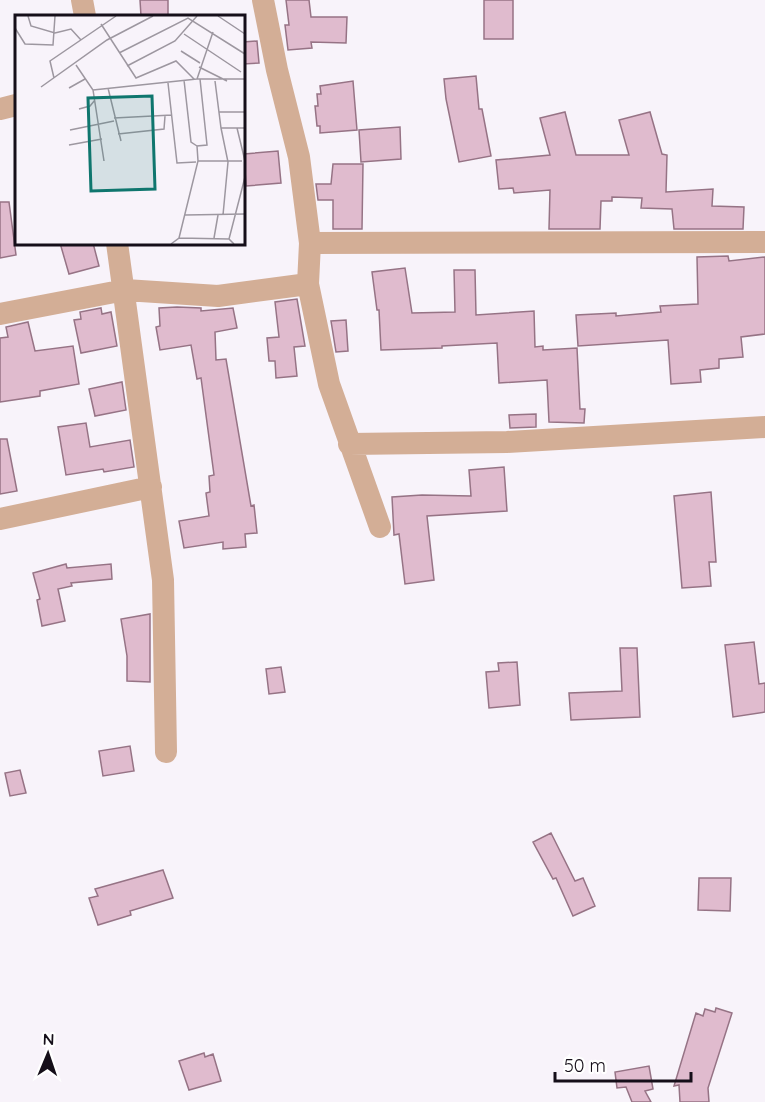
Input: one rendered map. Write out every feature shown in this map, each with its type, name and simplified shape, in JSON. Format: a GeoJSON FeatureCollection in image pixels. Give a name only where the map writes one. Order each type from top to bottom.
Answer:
{"type":"FeatureCollection","features":[{"type":"Feature","properties":{"kind":"street"},"geometry":{"type":"LineString","coordinates":[[82,0],[85,15]]}},
{"type":"Feature","properties":{"kind":"street"},"geometry":{"type":"LineString","coordinates":[[263,0],[277,70],[299,157],[310,243],[308,284],[329,384],[380,527]]}},
{"type":"Feature","properties":{"kind":"street"},"geometry":{"type":"LineString","coordinates":[[0,109],[15,105]]}},
{"type":"Feature","properties":{"kind":"street"},"geometry":{"type":"LineString","coordinates":[[310,243],[765,242]]}},
{"type":"Feature","properties":{"kind":"street"},"geometry":{"type":"LineString","coordinates":[[117,244],[163,580],[166,752]]}},
{"type":"Feature","properties":{"kind":"street"},"geometry":{"type":"LineString","coordinates":[[0,314],[125,290],[218,296],[308,284]]}},
{"type":"Feature","properties":{"kind":"street"},"geometry":{"type":"LineString","coordinates":[[349,444],[507,442],[765,427]]}},
{"type":"Feature","properties":{"kind":"street"},"geometry":{"type":"LineString","coordinates":[[0,519],[151,487]]}},
{"type":"Feature","properties":{"kind":"building"},"geometry":{"type":"Polygon","coordinates":[[[140,0],[168,0],[168,15],[141,15],[140,0]]]}},
{"type":"Feature","properties":{"kind":"building"},"geometry":{"type":"Polygon","coordinates":[[[286,0],[309,0],[311,17],[347,17],[346,43],[311,42],[312,48],[288,50],[285,25],[289,25],[286,0]]]}},
{"type":"Feature","properties":{"kind":"building"},"geometry":{"type":"Polygon","coordinates":[[[484,0],[513,0],[513,39],[484,39],[484,0]]]}},
{"type":"Feature","properties":{"kind":"building"},"geometry":{"type":"Polygon","coordinates":[[[257,41],[259,63],[244,64],[244,42],[257,41]]]}},
{"type":"Feature","properties":{"kind":"building"},"geometry":{"type":"Polygon","coordinates":[[[476,76],[479,109],[482,109],[491,156],[459,162],[444,79],[476,76]]]}},
{"type":"Feature","properties":{"kind":"building"},"geometry":{"type":"Polygon","coordinates":[[[353,81],[357,130],[320,133],[315,106],[318,106],[317,94],[321,94],[320,86],[353,81]]]}},
{"type":"Feature","properties":{"kind":"building"},"geometry":{"type":"Polygon","coordinates":[[[565,112],[576,155],[629,155],[619,120],[650,112],[662,154],[667,155],[666,192],[713,189],[712,206],[744,207],[743,229],[674,229],[672,209],[641,208],[642,198],[612,197],[612,201],[601,201],[600,229],[549,229],[550,190],[514,193],[513,188],[499,189],[496,160],[550,155],[540,118],[565,112]]]}},
{"type":"Feature","properties":{"kind":"building"},"geometry":{"type":"Polygon","coordinates":[[[400,127],[401,159],[361,162],[359,130],[400,127]]]}},
{"type":"Feature","properties":{"kind":"building"},"geometry":{"type":"Polygon","coordinates":[[[278,151],[281,183],[246,186],[244,154],[278,151]]]}},
{"type":"Feature","properties":{"kind":"building"},"geometry":{"type":"Polygon","coordinates":[[[333,164],[363,164],[362,229],[333,229],[333,200],[318,200],[316,184],[331,184],[333,164]]]}},
{"type":"Feature","properties":{"kind":"building"},"geometry":{"type":"Polygon","coordinates":[[[0,202],[9,202],[16,255],[0,258],[0,202]]]}},
{"type":"Feature","properties":{"kind":"building"},"geometry":{"type":"Polygon","coordinates":[[[60,244],[93,244],[99,266],[69,274],[60,244]]]}},
{"type":"Feature","properties":{"kind":"building"},"geometry":{"type":"Polygon","coordinates":[[[728,256],[729,261],[765,257],[765,334],[741,337],[743,357],[719,359],[719,368],[700,370],[701,382],[671,384],[668,340],[578,346],[576,315],[616,313],[616,316],[661,312],[660,306],[698,304],[697,257],[728,256]]]}},
{"type":"Feature","properties":{"kind":"building"},"geometry":{"type":"Polygon","coordinates":[[[405,268],[412,313],[455,312],[454,270],[475,270],[476,315],[534,311],[535,347],[543,346],[543,350],[577,348],[580,409],[585,409],[584,423],[549,422],[547,380],[499,383],[497,343],[381,350],[379,310],[377,310],[372,272],[405,268]]]}},
{"type":"Feature","properties":{"kind":"building"},"geometry":{"type":"Polygon","coordinates":[[[297,299],[305,346],[294,347],[297,376],[276,378],[275,361],[269,361],[267,338],[279,337],[275,302],[297,299]]]}},
{"type":"Feature","properties":{"kind":"building"},"geometry":{"type":"Polygon","coordinates":[[[101,308],[102,314],[111,312],[117,346],[81,353],[74,320],[81,319],[80,312],[101,308]]]}},
{"type":"Feature","properties":{"kind":"building"},"geometry":{"type":"Polygon","coordinates":[[[159,308],[201,308],[201,311],[233,308],[237,328],[215,332],[216,360],[226,359],[251,506],[254,505],[257,533],[245,534],[246,547],[223,549],[223,542],[184,548],[179,521],[209,516],[206,493],[210,492],[209,476],[214,475],[201,378],[197,379],[191,345],[160,350],[156,327],[160,326],[159,308]]]}},
{"type":"Feature","properties":{"kind":"building"},"geometry":{"type":"Polygon","coordinates":[[[346,320],[348,351],[336,352],[331,321],[346,320]]]}},
{"type":"Feature","properties":{"kind":"building"},"geometry":{"type":"Polygon","coordinates":[[[28,322],[35,351],[73,346],[79,384],[40,391],[40,396],[0,402],[0,338],[8,337],[6,327],[28,322]]]}},
{"type":"Feature","properties":{"kind":"building"},"geometry":{"type":"Polygon","coordinates":[[[122,382],[126,410],[95,416],[89,389],[122,382]]]}},
{"type":"Feature","properties":{"kind":"building"},"geometry":{"type":"Polygon","coordinates":[[[536,414],[536,427],[510,428],[509,415],[536,414]]]}},
{"type":"Feature","properties":{"kind":"building"},"geometry":{"type":"Polygon","coordinates":[[[86,423],[90,447],[130,440],[134,467],[66,475],[58,427],[86,423]]]}},
{"type":"Feature","properties":{"kind":"building"},"geometry":{"type":"Polygon","coordinates":[[[0,439],[7,439],[17,491],[0,494],[0,439]]]}},
{"type":"Feature","properties":{"kind":"building"},"geometry":{"type":"Polygon","coordinates":[[[504,467],[507,511],[427,516],[434,580],[405,584],[399,534],[394,535],[392,497],[471,496],[469,470],[504,467]]]}},
{"type":"Feature","properties":{"kind":"building"},"geometry":{"type":"Polygon","coordinates":[[[711,492],[716,562],[709,562],[711,586],[682,588],[674,496],[711,492]]]}},
{"type":"Feature","properties":{"kind":"building"},"geometry":{"type":"Polygon","coordinates":[[[66,564],[67,568],[111,564],[112,579],[71,583],[72,586],[58,589],[65,621],[42,626],[37,600],[40,599],[33,573],[66,564]]]}},
{"type":"Feature","properties":{"kind":"building"},"geometry":{"type":"Polygon","coordinates":[[[150,614],[150,682],[127,681],[127,656],[121,619],[150,614]]]}},
{"type":"Feature","properties":{"kind":"building"},"geometry":{"type":"Polygon","coordinates":[[[754,642],[759,684],[765,683],[765,712],[733,717],[725,645],[754,642]]]}},
{"type":"Feature","properties":{"kind":"building"},"geometry":{"type":"Polygon","coordinates":[[[620,648],[637,648],[640,717],[571,720],[569,693],[622,691],[620,648]]]}},
{"type":"Feature","properties":{"kind":"building"},"geometry":{"type":"Polygon","coordinates":[[[517,662],[520,705],[489,708],[486,672],[499,671],[498,663],[517,662]]]}},
{"type":"Feature","properties":{"kind":"building"},"geometry":{"type":"Polygon","coordinates":[[[281,667],[285,692],[269,694],[266,669],[281,667]]]}},
{"type":"Feature","properties":{"kind":"building"},"geometry":{"type":"Polygon","coordinates":[[[130,746],[134,771],[103,776],[99,751],[130,746]]]}},
{"type":"Feature","properties":{"kind":"building"},"geometry":{"type":"Polygon","coordinates":[[[20,770],[26,793],[10,796],[5,773],[20,770]]]}},
{"type":"Feature","properties":{"kind":"building"},"geometry":{"type":"Polygon","coordinates":[[[551,833],[575,881],[583,878],[595,906],[573,916],[556,878],[553,879],[533,842],[551,833]]]}},
{"type":"Feature","properties":{"kind":"building"},"geometry":{"type":"Polygon","coordinates":[[[163,870],[173,898],[130,911],[131,915],[98,925],[89,898],[98,896],[95,889],[163,870]]]}},
{"type":"Feature","properties":{"kind":"building"},"geometry":{"type":"Polygon","coordinates":[[[699,878],[731,878],[730,911],[698,910],[699,878]]]}},
{"type":"Feature","properties":{"kind":"building"},"geometry":{"type":"Polygon","coordinates":[[[716,1008],[732,1013],[708,1088],[709,1102],[680,1102],[679,1085],[674,1086],[696,1013],[703,1016],[705,1009],[715,1012],[716,1008]]]}},
{"type":"Feature","properties":{"kind":"building"},"geometry":{"type":"Polygon","coordinates":[[[204,1053],[205,1057],[213,1054],[221,1081],[189,1090],[179,1061],[204,1053]]]}},
{"type":"Feature","properties":{"kind":"building"},"geometry":{"type":"Polygon","coordinates":[[[649,1066],[653,1089],[645,1091],[651,1102],[632,1102],[626,1087],[617,1088],[615,1072],[649,1066]]]}}]}
